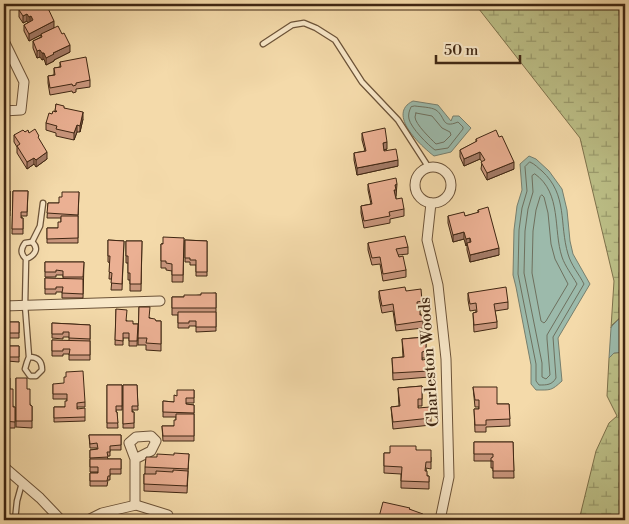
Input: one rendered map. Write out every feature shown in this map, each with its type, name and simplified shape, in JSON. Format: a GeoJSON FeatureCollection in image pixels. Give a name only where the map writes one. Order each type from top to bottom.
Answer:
{"type":"FeatureCollection","features":[{"type":"Feature","properties":{"kind":"street"},"geometry":{"type":"LineString","coordinates":[[4,41],[24,82],[20,110],[4,111]]}},
{"type":"Feature","properties":{"kind":"street"},"geometry":{"type":"LineString","coordinates":[[429,168],[444,170],[452,184],[451,190],[445,199],[440,202],[431,203],[422,199],[416,189],[417,177],[421,172],[429,168]]}},
{"type":"Feature","properties":{"kind":"street","name":"Charleston Woods"},"geometry":{"type":"LineString","coordinates":[[431,203],[427,240],[438,285],[446,359],[449,477],[440,520]]}},
{"type":"Feature","properties":{"kind":"street"},"geometry":{"type":"LineString","coordinates":[[4,306],[160,301]]}},
{"type":"Feature","properties":{"kind":"street"},"geometry":{"type":"LineString","coordinates":[[135,459],[135,505]]}},
{"type":"Feature","properties":{"kind":"street"},"geometry":{"type":"LineString","coordinates":[[4,467],[40,498],[60,520]]}},
{"type":"Feature","properties":{"kind":"street"},"geometry":{"type":"LineString","coordinates":[[88,520],[102,513],[135,505],[168,514],[169,520]]}},
{"type":"Feature","properties":{"kind":"lane"},"geometry":{"type":"LineString","coordinates":[[263,44],[292,25],[304,23],[335,40],[362,82],[398,120],[429,168]]}},
{"type":"Feature","properties":{"kind":"lane"},"geometry":{"type":"LineString","coordinates":[[32,242],[40,226],[43,203]]}},
{"type":"Feature","properties":{"kind":"lane"},"geometry":{"type":"LineString","coordinates":[[26,259],[30,258],[36,251],[32,242]]}},
{"type":"Feature","properties":{"kind":"lane"},"geometry":{"type":"LineString","coordinates":[[29,358],[35,357],[42,366],[42,370],[36,376],[30,376],[26,369],[26,362],[29,358],[26,259],[22,254],[22,248],[25,243],[32,242]]}},
{"type":"Feature","properties":{"kind":"lane"},"geometry":{"type":"LineString","coordinates":[[15,520],[17,501],[22,483]]}},
{"type":"Feature","properties":{"kind":"green space"},"geometry":{"type":"Polygon","coordinates":[[[475,4],[625,4],[625,313],[611,328],[614,281],[580,138],[475,4]]]}},
{"type":"Feature","properties":{"kind":"green space"},"geometry":{"type":"Polygon","coordinates":[[[625,352],[625,520],[579,520],[596,451],[609,423],[617,416],[607,396],[609,358],[614,353],[625,352]]]}},
{"type":"Feature","properties":{"kind":"water"},"geometry":{"type":"Polygon","coordinates":[[[413,101],[438,105],[451,121],[453,116],[459,116],[471,128],[451,152],[434,156],[408,130],[404,121],[403,114],[406,107],[413,101]]]}},
{"type":"Feature","properties":{"kind":"water"},"geometry":{"type":"Polygon","coordinates":[[[529,156],[536,159],[549,171],[562,189],[573,254],[590,284],[558,338],[562,381],[548,390],[536,390],[531,384],[531,365],[513,275],[514,230],[517,206],[522,190],[520,164],[529,156]]]}},
{"type":"Feature","properties":{"kind":"water"},"geometry":{"type":"Polygon","coordinates":[[[625,313],[625,352],[614,353],[609,358],[611,328],[625,313]]]}},
{"type":"Feature","properties":{"kind":"building"},"geometry":{"type":"Polygon","coordinates":[[[32,4],[46,4],[54,21],[29,34],[24,25],[33,20],[27,14],[23,16],[19,10],[32,4]]]}},
{"type":"Feature","properties":{"kind":"building"},"geometry":{"type":"Polygon","coordinates":[[[58,26],[70,45],[46,58],[44,53],[40,50],[37,51],[33,41],[42,37],[41,34],[58,26]]]}},
{"type":"Feature","properties":{"kind":"building"},"geometry":{"type":"Polygon","coordinates":[[[86,57],[90,80],[76,83],[73,86],[72,84],[50,88],[48,76],[55,75],[54,68],[61,67],[60,62],[86,57]]]}},
{"type":"Feature","properties":{"kind":"building"},"geometry":{"type":"Polygon","coordinates":[[[56,104],[64,106],[64,108],[83,112],[80,126],[77,125],[74,133],[56,129],[57,126],[46,123],[49,113],[52,114],[53,111],[56,112],[57,111],[55,111],[56,104]]]}},
{"type":"Feature","properties":{"kind":"building"},"geometry":{"type":"Polygon","coordinates":[[[385,128],[387,142],[383,143],[384,151],[396,149],[398,160],[357,168],[354,153],[366,151],[362,133],[385,128]]]}},
{"type":"Feature","properties":{"kind":"building"},"geometry":{"type":"Polygon","coordinates":[[[35,129],[47,152],[36,160],[34,158],[27,162],[17,146],[20,144],[14,135],[23,130],[25,132],[28,130],[29,133],[35,129]]]}},
{"type":"Feature","properties":{"kind":"building"},"geometry":{"type":"Polygon","coordinates":[[[496,130],[499,137],[502,136],[514,162],[487,173],[481,162],[485,160],[480,152],[464,159],[460,150],[477,141],[476,139],[496,130]]]}},
{"type":"Feature","properties":{"kind":"building"},"geometry":{"type":"Polygon","coordinates":[[[4,135],[6,135],[5,145],[8,146],[8,164],[4,164],[4,135]]]}},
{"type":"Feature","properties":{"kind":"building"},"geometry":{"type":"Polygon","coordinates":[[[396,178],[396,190],[394,190],[396,199],[402,198],[404,209],[389,212],[390,216],[364,221],[361,206],[372,204],[368,184],[396,178]]]}},
{"type":"Feature","properties":{"kind":"building"},"geometry":{"type":"Polygon","coordinates":[[[4,190],[10,191],[10,211],[4,211],[4,190]]]}},
{"type":"Feature","properties":{"kind":"building"},"geometry":{"type":"Polygon","coordinates":[[[13,191],[28,191],[27,212],[21,212],[23,229],[12,229],[13,191]]]}},
{"type":"Feature","properties":{"kind":"building"},"geometry":{"type":"Polygon","coordinates":[[[62,192],[79,192],[78,215],[47,213],[48,203],[59,203],[59,197],[62,197],[62,192]]]}},
{"type":"Feature","properties":{"kind":"building"},"geometry":{"type":"Polygon","coordinates":[[[488,207],[499,248],[470,255],[467,243],[471,242],[470,238],[466,239],[464,232],[453,235],[448,216],[464,212],[465,216],[488,207]]]}},
{"type":"Feature","properties":{"kind":"building"},"geometry":{"type":"Polygon","coordinates":[[[61,216],[78,216],[78,238],[47,239],[47,228],[58,228],[61,216]]]}},
{"type":"Feature","properties":{"kind":"building"},"geometry":{"type":"Polygon","coordinates":[[[405,236],[408,247],[396,249],[399,257],[403,256],[406,270],[383,274],[380,257],[372,258],[368,243],[405,236]]]}},
{"type":"Feature","properties":{"kind":"building"},"geometry":{"type":"Polygon","coordinates":[[[163,237],[184,238],[183,275],[172,275],[172,264],[161,261],[163,237]]]}},
{"type":"Feature","properties":{"kind":"building"},"geometry":{"type":"Polygon","coordinates":[[[4,238],[7,238],[7,248],[4,248],[4,238]]]}},
{"type":"Feature","properties":{"kind":"building"},"geometry":{"type":"Polygon","coordinates":[[[108,240],[124,241],[122,284],[111,283],[112,273],[109,272],[108,240]]]}},
{"type":"Feature","properties":{"kind":"building"},"geometry":{"type":"Polygon","coordinates":[[[185,240],[207,241],[207,272],[196,272],[196,260],[185,258],[185,240]]]}},
{"type":"Feature","properties":{"kind":"building"},"geometry":{"type":"Polygon","coordinates":[[[126,241],[142,241],[141,284],[130,284],[126,241]]]}},
{"type":"Feature","properties":{"kind":"building"},"geometry":{"type":"Polygon","coordinates":[[[4,262],[7,262],[6,272],[4,272],[4,262]]]}},
{"type":"Feature","properties":{"kind":"building"},"geometry":{"type":"Polygon","coordinates":[[[45,262],[84,262],[83,277],[63,277],[63,271],[56,270],[56,272],[45,272],[45,262]]]}},
{"type":"Feature","properties":{"kind":"building"},"geometry":{"type":"Polygon","coordinates":[[[45,278],[83,279],[83,294],[62,293],[63,287],[45,289],[45,278]]]}},
{"type":"Feature","properties":{"kind":"building"},"geometry":{"type":"Polygon","coordinates":[[[405,287],[406,291],[421,289],[422,301],[417,302],[423,321],[396,325],[393,304],[382,306],[379,291],[405,287]]]}},
{"type":"Feature","properties":{"kind":"building"},"geometry":{"type":"Polygon","coordinates":[[[506,287],[508,302],[494,304],[497,322],[474,325],[473,313],[477,312],[476,303],[470,304],[468,293],[506,287]]]}},
{"type":"Feature","properties":{"kind":"building"},"geometry":{"type":"Polygon","coordinates":[[[201,293],[216,293],[216,308],[172,308],[172,297],[201,295],[201,293]]]}},
{"type":"Feature","properties":{"kind":"building"},"geometry":{"type":"Polygon","coordinates":[[[139,307],[150,307],[149,318],[161,321],[161,344],[146,343],[147,338],[138,338],[139,307]]]}},
{"type":"Feature","properties":{"kind":"building"},"geometry":{"type":"Polygon","coordinates":[[[116,309],[127,310],[126,321],[133,321],[133,324],[138,324],[137,341],[129,341],[129,333],[123,333],[123,341],[115,340],[116,309]]]}},
{"type":"Feature","properties":{"kind":"building"},"geometry":{"type":"Polygon","coordinates":[[[178,312],[216,312],[216,327],[196,327],[196,321],[178,323],[178,312]]]}},
{"type":"Feature","properties":{"kind":"building"},"geometry":{"type":"Polygon","coordinates":[[[4,322],[19,322],[19,333],[8,333],[5,345],[4,345],[4,322]]]}},
{"type":"Feature","properties":{"kind":"building"},"geometry":{"type":"Polygon","coordinates":[[[52,323],[90,325],[90,339],[69,338],[69,332],[52,334],[52,323]]]}},
{"type":"Feature","properties":{"kind":"building"},"geometry":{"type":"Polygon","coordinates":[[[426,337],[426,351],[422,352],[422,360],[428,359],[429,371],[393,373],[392,358],[404,357],[402,339],[426,337]]]}},
{"type":"Feature","properties":{"kind":"building"},"geometry":{"type":"Polygon","coordinates":[[[52,340],[90,341],[90,355],[69,355],[70,349],[52,351],[52,340]]]}},
{"type":"Feature","properties":{"kind":"building"},"geometry":{"type":"Polygon","coordinates":[[[4,346],[19,346],[19,357],[7,357],[5,368],[4,368],[4,346]]]}},
{"type":"Feature","properties":{"kind":"building"},"geometry":{"type":"Polygon","coordinates":[[[83,371],[85,402],[77,403],[77,409],[85,408],[85,417],[54,418],[54,407],[65,407],[67,394],[53,394],[53,384],[64,383],[66,372],[83,371]]]}},
{"type":"Feature","properties":{"kind":"building"},"geometry":{"type":"Polygon","coordinates":[[[4,378],[10,378],[10,389],[13,389],[15,422],[4,421],[4,378]]]}},
{"type":"Feature","properties":{"kind":"building"},"geometry":{"type":"Polygon","coordinates":[[[16,378],[27,378],[27,389],[30,389],[30,405],[32,406],[32,421],[16,421],[16,378]]]}},
{"type":"Feature","properties":{"kind":"building"},"geometry":{"type":"Polygon","coordinates":[[[107,385],[122,385],[122,406],[116,406],[118,423],[107,423],[107,385]]]}},
{"type":"Feature","properties":{"kind":"building"},"geometry":{"type":"Polygon","coordinates":[[[123,385],[137,385],[138,406],[132,406],[134,423],[123,424],[123,385]]]}},
{"type":"Feature","properties":{"kind":"building"},"geometry":{"type":"Polygon","coordinates":[[[422,386],[422,399],[418,399],[418,408],[430,407],[431,418],[393,422],[391,407],[400,406],[398,388],[422,386]]]}},
{"type":"Feature","properties":{"kind":"building"},"geometry":{"type":"Polygon","coordinates":[[[473,387],[497,387],[497,404],[509,404],[510,419],[486,420],[486,425],[475,425],[474,409],[479,409],[479,400],[475,400],[473,387]]]}},
{"type":"Feature","properties":{"kind":"building"},"geometry":{"type":"Polygon","coordinates":[[[177,390],[194,390],[194,398],[186,398],[186,404],[194,405],[194,413],[163,412],[163,401],[174,402],[174,395],[177,396],[177,390]]]}},
{"type":"Feature","properties":{"kind":"building"},"geometry":{"type":"Polygon","coordinates":[[[176,414],[194,414],[194,436],[163,436],[162,426],[174,426],[176,414]]]}},
{"type":"Feature","properties":{"kind":"building"},"geometry":{"type":"Polygon","coordinates":[[[89,435],[121,435],[121,445],[110,446],[110,452],[107,452],[108,457],[90,458],[90,450],[98,449],[97,443],[90,444],[89,435]]]}},
{"type":"Feature","properties":{"kind":"building"},"geometry":{"type":"Polygon","coordinates":[[[474,442],[513,442],[514,471],[493,471],[493,461],[491,461],[491,458],[493,454],[474,454],[474,442]]]}},
{"type":"Feature","properties":{"kind":"building"},"geometry":{"type":"Polygon","coordinates":[[[390,446],[416,446],[416,450],[431,450],[431,462],[426,462],[425,471],[427,471],[427,476],[429,476],[429,482],[401,481],[402,467],[384,466],[384,453],[390,453],[390,446]]]}},
{"type":"Feature","properties":{"kind":"building"},"geometry":{"type":"Polygon","coordinates":[[[174,453],[189,454],[188,469],[145,467],[146,457],[157,457],[157,454],[174,455],[174,453]]]}},
{"type":"Feature","properties":{"kind":"building"},"geometry":{"type":"Polygon","coordinates":[[[90,459],[121,459],[121,469],[110,469],[110,476],[108,476],[107,481],[90,481],[90,473],[98,473],[98,467],[90,467],[90,459]]]}},
{"type":"Feature","properties":{"kind":"building"},"geometry":{"type":"Polygon","coordinates":[[[173,470],[188,471],[187,486],[144,484],[144,474],[156,474],[156,471],[173,472],[173,470]]]}},
{"type":"Feature","properties":{"kind":"building"},"geometry":{"type":"Polygon","coordinates":[[[383,502],[410,508],[423,514],[422,520],[391,520],[379,517],[383,502]]]}}]}
